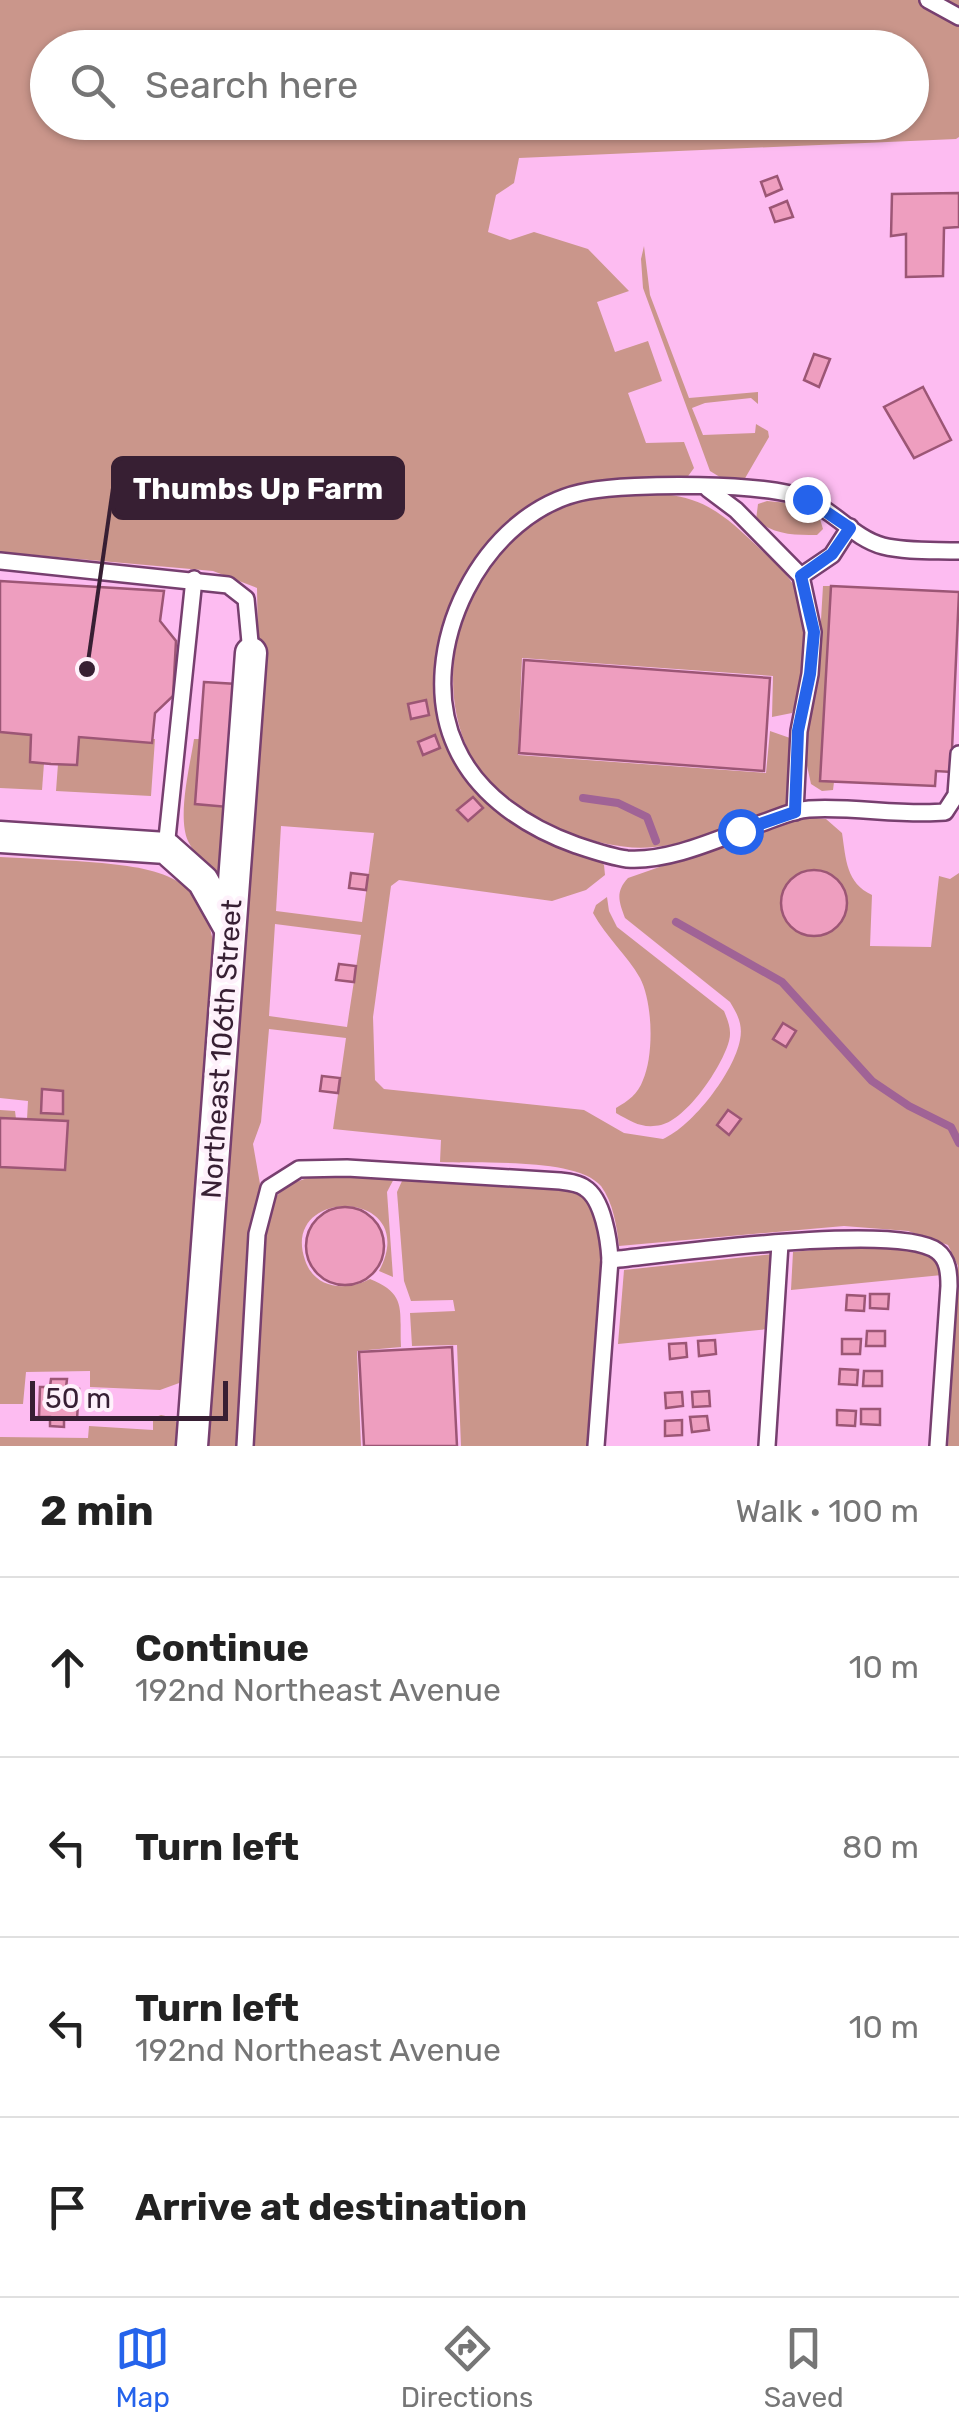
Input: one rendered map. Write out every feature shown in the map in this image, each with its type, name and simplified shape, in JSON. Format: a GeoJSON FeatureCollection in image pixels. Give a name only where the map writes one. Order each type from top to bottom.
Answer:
{"type":"FeatureCollection","features":[{"type":"Feature","properties":{"kind":"street","name":"Northeast 106th Street"},"geometry":{"type":"LineString","coordinates":[[192,1446],[251,653]]}},
{"type":"Feature","properties":{"kind":"street"},"geometry":{"type":"LineString","coordinates":[[0,837],[166,848],[203,881],[230,929]]}},
{"type":"Feature","properties":{"kind":"lane"},"geometry":{"type":"LineString","coordinates":[[928,0],[959,17]]}},
{"type":"Feature","properties":{"kind":"lane"},"geometry":{"type":"LineString","coordinates":[[959,551],[881,546],[807,499],[769,489],[646,486],[585,491],[536,510],[496,546],[464,594],[446,646],[442,688],[456,749],[483,788],[526,824],[628,859],[668,854],[807,808],[945,812],[956,795],[959,754]]}},
{"type":"Feature","properties":{"kind":"lane"},"geometry":{"type":"LineString","coordinates":[[708,488],[736,510],[801,576],[814,632],[798,731],[795,812]]}},
{"type":"Feature","properties":{"kind":"lane"},"geometry":{"type":"LineString","coordinates":[[801,576],[832,554],[850,528]]}},
{"type":"Feature","properties":{"kind":"lane"},"geometry":{"type":"LineString","coordinates":[[0,562],[228,585],[246,599],[251,653]]}},
{"type":"Feature","properties":{"kind":"lane"},"geometry":{"type":"LineString","coordinates":[[166,848],[194,579]]}},
{"type":"Feature","properties":{"kind":"lane"},"geometry":{"type":"LineString","coordinates":[[244,1446],[257,1234],[269,1188],[299,1169],[402,1169],[560,1180],[584,1186],[594,1196],[609,1234],[596,1446]]}},
{"type":"Feature","properties":{"kind":"lane"},"geometry":{"type":"LineString","coordinates":[[610,1260],[868,1237],[919,1242],[940,1253],[948,1269],[949,1286],[938,1446]]}},
{"type":"Feature","properties":{"kind":"lane"},"geometry":{"type":"LineString","coordinates":[[767,1446],[780,1244]]}},
{"type":"Feature","properties":{"kind":"shaded area"},"geometry":{"type":"Polygon","coordinates":[[[0,0],[959,0],[956,139],[519,158],[514,183],[496,195],[488,232],[510,240],[534,232],[588,249],[629,291],[597,302],[615,352],[648,341],[662,381],[628,393],[646,443],[684,442],[694,468],[686,479],[604,481],[557,491],[522,512],[491,540],[466,575],[448,613],[437,654],[436,695],[444,736],[463,773],[491,804],[540,835],[597,857],[604,865],[605,875],[586,890],[552,901],[399,880],[391,886],[373,1017],[375,1080],[384,1089],[584,1110],[624,1133],[663,1139],[687,1123],[721,1082],[736,1053],[740,1025],[730,1002],[625,918],[619,897],[628,878],[803,817],[826,819],[842,833],[852,877],[872,895],[870,946],[931,947],[939,876],[950,879],[959,873],[959,1446],[948,1446],[958,1266],[948,1245],[908,1231],[844,1226],[619,1246],[609,1199],[601,1186],[571,1170],[440,1162],[441,1140],[333,1129],[346,1038],[269,1029],[261,1122],[253,1144],[260,1184],[242,1330],[238,1446],[206,1446],[241,994],[258,649],[257,588],[213,571],[0,552],[0,0]],[[281,826],[276,911],[362,922],[374,833],[281,826]],[[275,924],[269,1016],[347,1027],[361,935],[275,924]]]}},
{"type":"Feature","properties":{"kind":"shaded area"},"geometry":{"type":"Polygon","coordinates":[[[644,246],[650,295],[689,398],[758,392],[758,404],[751,398],[692,408],[703,435],[755,433],[756,424],[768,431],[769,437],[744,480],[723,479],[710,471],[643,288],[644,246]]]}},
{"type":"Feature","properties":{"kind":"shaded area"},"geometry":{"type":"Polygon","coordinates":[[[638,492],[692,500],[734,525],[793,584],[803,605],[807,636],[801,685],[792,713],[772,717],[773,676],[522,658],[518,755],[766,773],[770,731],[790,738],[792,786],[787,804],[698,838],[644,848],[572,834],[541,821],[498,792],[468,750],[457,719],[453,686],[462,620],[493,560],[543,516],[577,502],[638,492]]]}},
{"type":"Feature","properties":{"kind":"shaded area"},"geometry":{"type":"Polygon","coordinates":[[[788,503],[820,519],[823,529],[817,535],[808,535],[770,529],[756,520],[758,504],[788,503]]]}},
{"type":"Feature","properties":{"kind":"shaded area"},"geometry":{"type":"Polygon","coordinates":[[[823,586],[831,586],[820,780],[834,782],[833,790],[822,791],[811,784],[804,752],[818,670],[823,586]]]}},
{"type":"Feature","properties":{"kind":"shaded area"},"geometry":{"type":"Polygon","coordinates":[[[0,732],[31,735],[44,763],[42,790],[0,788],[0,732]]]}},
{"type":"Feature","properties":{"kind":"shaded area"},"geometry":{"type":"Polygon","coordinates":[[[79,737],[155,739],[151,796],[56,791],[58,764],[77,765],[79,737]]]}},
{"type":"Feature","properties":{"kind":"shaded area"},"geometry":{"type":"Polygon","coordinates":[[[194,739],[200,739],[195,804],[228,806],[224,883],[195,852],[185,831],[185,791],[194,739]]]}},
{"type":"Feature","properties":{"kind":"shaded area"},"geometry":{"type":"Polygon","coordinates":[[[0,857],[102,863],[168,876],[195,897],[212,934],[216,961],[182,1382],[160,1390],[90,1387],[90,1371],[26,1372],[23,1404],[0,1404],[0,1110],[15,1111],[16,1119],[27,1119],[28,1101],[0,1098],[0,857]]]}},
{"type":"Feature","properties":{"kind":"shaded area"},"geometry":{"type":"Polygon","coordinates":[[[607,897],[617,927],[724,1011],[729,1026],[729,1041],[711,1077],[682,1113],[661,1125],[643,1125],[616,1113],[616,1108],[632,1097],[643,1080],[650,1029],[648,1001],[640,978],[593,913],[596,905],[607,897]]]}},
{"type":"Feature","properties":{"kind":"shaded area"},"geometry":{"type":"Polygon","coordinates":[[[333,1173],[397,1173],[387,1192],[393,1277],[379,1271],[387,1244],[382,1224],[368,1211],[349,1206],[329,1209],[312,1218],[303,1236],[305,1260],[324,1282],[342,1286],[370,1279],[391,1291],[399,1305],[401,1347],[357,1351],[361,1446],[250,1446],[264,1226],[273,1202],[284,1189],[308,1178],[333,1173]]]}},
{"type":"Feature","properties":{"kind":"shaded area"},"geometry":{"type":"Polygon","coordinates":[[[412,1173],[566,1177],[597,1201],[606,1265],[593,1446],[461,1446],[457,1345],[412,1346],[410,1313],[455,1311],[453,1300],[411,1301],[404,1281],[397,1192],[412,1173]]]}},
{"type":"Feature","properties":{"kind":"shaded area"},"geometry":{"type":"Polygon","coordinates":[[[871,1244],[923,1252],[938,1265],[942,1275],[791,1290],[793,1252],[871,1244]]]}},
{"type":"Feature","properties":{"kind":"shaded area"},"geometry":{"type":"Polygon","coordinates":[[[774,1254],[768,1329],[618,1344],[624,1270],[774,1254]]]}},
{"type":"Feature","properties":{"kind":"shaded area"},"geometry":{"type":"Polygon","coordinates":[[[161,1415],[179,1425],[183,1446],[0,1446],[0,1437],[88,1438],[89,1426],[153,1430],[153,1418],[161,1415]]]}},
{"type":"Feature","properties":{"kind":"building"},"geometry":{"type":"Polygon","coordinates":[[[777,176],[782,189],[766,196],[761,182],[777,176]]]}},
{"type":"Feature","properties":{"kind":"building"},"geometry":{"type":"Polygon","coordinates":[[[959,193],[959,227],[944,228],[943,276],[906,277],[906,234],[891,236],[892,194],[959,193]]]}},
{"type":"Feature","properties":{"kind":"building"},"geometry":{"type":"Polygon","coordinates":[[[787,201],[793,217],[775,222],[770,208],[787,201]]]}},
{"type":"Feature","properties":{"kind":"building"},"geometry":{"type":"Polygon","coordinates":[[[814,354],[830,359],[819,387],[804,380],[814,354]]]}},
{"type":"Feature","properties":{"kind":"building"},"geometry":{"type":"Polygon","coordinates":[[[923,387],[951,440],[914,458],[884,407],[923,387]]]}},
{"type":"Feature","properties":{"kind":"building"},"geometry":{"type":"Polygon","coordinates":[[[0,581],[164,591],[160,621],[176,641],[173,696],[155,713],[152,743],[79,737],[77,765],[51,764],[30,762],[31,735],[0,732],[0,581]]]}},
{"type":"Feature","properties":{"kind":"building"},"geometry":{"type":"Polygon","coordinates":[[[831,586],[959,592],[951,772],[936,771],[935,786],[820,781],[831,586]]]}},
{"type":"Feature","properties":{"kind":"building"},"geometry":{"type":"Polygon","coordinates":[[[524,660],[770,678],[764,771],[519,753],[524,660]]]}},
{"type":"Feature","properties":{"kind":"building"},"geometry":{"type":"Polygon","coordinates":[[[204,682],[237,684],[228,807],[195,804],[204,682]]]}},
{"type":"Feature","properties":{"kind":"building"},"geometry":{"type":"Polygon","coordinates":[[[426,700],[429,715],[411,719],[408,704],[426,700]]]}},
{"type":"Feature","properties":{"kind":"building"},"geometry":{"type":"Polygon","coordinates":[[[435,735],[440,748],[423,755],[418,742],[435,735]]]}},
{"type":"Feature","properties":{"kind":"building"},"geometry":{"type":"Polygon","coordinates":[[[473,797],[483,808],[468,821],[457,810],[473,797]]]}},
{"type":"Feature","properties":{"kind":"building"},"geometry":{"type":"Polygon","coordinates":[[[814,870],[838,879],[847,903],[838,927],[814,936],[790,927],[781,903],[790,879],[814,870]]]}},
{"type":"Feature","properties":{"kind":"building"},"geometry":{"type":"Polygon","coordinates":[[[351,873],[368,875],[366,890],[349,888],[351,873]]]}},
{"type":"Feature","properties":{"kind":"building"},"geometry":{"type":"Polygon","coordinates":[[[339,964],[356,966],[354,982],[336,980],[339,964]]]}},
{"type":"Feature","properties":{"kind":"building"},"geometry":{"type":"Polygon","coordinates":[[[783,1023],[796,1031],[786,1047],[773,1039],[783,1023]]]}},
{"type":"Feature","properties":{"kind":"building"},"geometry":{"type":"Polygon","coordinates":[[[322,1076],[340,1078],[338,1093],[320,1091],[322,1076]]]}},
{"type":"Feature","properties":{"kind":"building"},"geometry":{"type":"Polygon","coordinates":[[[42,1089],[63,1091],[63,1114],[41,1113],[42,1089]]]}},
{"type":"Feature","properties":{"kind":"building"},"geometry":{"type":"Polygon","coordinates":[[[728,1110],[741,1119],[729,1135],[717,1125],[728,1110]]]}},
{"type":"Feature","properties":{"kind":"building"},"geometry":{"type":"Polygon","coordinates":[[[0,1118],[68,1121],[65,1170],[0,1167],[0,1118]]]}},
{"type":"Feature","properties":{"kind":"building"},"geometry":{"type":"Polygon","coordinates":[[[345,1207],[373,1218],[384,1246],[373,1274],[345,1285],[317,1274],[306,1246],[317,1218],[345,1207]]]}},
{"type":"Feature","properties":{"kind":"building"},"geometry":{"type":"Polygon","coordinates":[[[870,1294],[889,1294],[888,1309],[870,1308],[870,1294]]]}},
{"type":"Feature","properties":{"kind":"building"},"geometry":{"type":"Polygon","coordinates":[[[847,1295],[865,1296],[864,1311],[846,1310],[847,1295]]]}},
{"type":"Feature","properties":{"kind":"building"},"geometry":{"type":"Polygon","coordinates":[[[867,1331],[885,1331],[885,1346],[866,1346],[867,1331]]]}},
{"type":"Feature","properties":{"kind":"building"},"geometry":{"type":"Polygon","coordinates":[[[842,1339],[861,1339],[860,1354],[842,1354],[842,1339]]]}},
{"type":"Feature","properties":{"kind":"building"},"geometry":{"type":"Polygon","coordinates":[[[715,1340],[716,1354],[699,1356],[698,1341],[715,1340]]]}},
{"type":"Feature","properties":{"kind":"building"},"geometry":{"type":"Polygon","coordinates":[[[686,1343],[687,1357],[670,1359],[669,1344],[686,1343]]]}},
{"type":"Feature","properties":{"kind":"building"},"geometry":{"type":"Polygon","coordinates":[[[452,1347],[457,1446],[364,1446],[359,1352],[452,1347]]]}},
{"type":"Feature","properties":{"kind":"building"},"geometry":{"type":"Polygon","coordinates":[[[840,1369],[858,1370],[857,1385],[839,1384],[840,1369]]]}},
{"type":"Feature","properties":{"kind":"building"},"geometry":{"type":"Polygon","coordinates":[[[864,1371],[882,1371],[882,1386],[863,1386],[864,1371]]]}},
{"type":"Feature","properties":{"kind":"building"},"geometry":{"type":"Polygon","coordinates":[[[51,1379],[67,1379],[66,1388],[79,1389],[77,1419],[64,1418],[64,1427],[50,1426],[50,1417],[39,1417],[40,1387],[50,1387],[51,1379]]]}},
{"type":"Feature","properties":{"kind":"building"},"geometry":{"type":"Polygon","coordinates":[[[709,1391],[710,1406],[693,1407],[692,1392],[709,1391]]]}},
{"type":"Feature","properties":{"kind":"building"},"geometry":{"type":"Polygon","coordinates":[[[682,1392],[683,1406],[666,1408],[665,1393],[682,1392]]]}},
{"type":"Feature","properties":{"kind":"building"},"geometry":{"type":"Polygon","coordinates":[[[861,1409],[880,1409],[880,1425],[861,1424],[861,1409]]]}},
{"type":"Feature","properties":{"kind":"building"},"geometry":{"type":"Polygon","coordinates":[[[837,1410],[856,1411],[855,1426],[837,1425],[837,1410]]]}},
{"type":"Feature","properties":{"kind":"building"},"geometry":{"type":"Polygon","coordinates":[[[707,1416],[709,1430],[692,1432],[690,1417],[707,1416]]]}},
{"type":"Feature","properties":{"kind":"building"},"geometry":{"type":"Polygon","coordinates":[[[682,1420],[682,1435],[665,1436],[665,1421],[682,1420]]]}},
{"type":"Feature","properties":{"kind":"waterway"},"geometry":{"type":"LineString","coordinates":[[583,798],[618,803],[647,817],[656,841]]}},
{"type":"Feature","properties":{"kind":"waterway"},"geometry":{"type":"LineString","coordinates":[[676,922],[782,982],[872,1081],[951,1127],[959,1143]]}},
{"type":"Feature","properties":{"kind":"place","name":"Thumbs Up Farm"},"geometry":{"type":"Point","coordinates":[87,669]}},
{"type":"Feature","properties":{"kind":"route"},"geometry":{"type":"LineString","coordinates":[[740,831],[795,812],[798,731],[814,632],[801,576],[832,554],[850,528],[807,499]]}}]}
